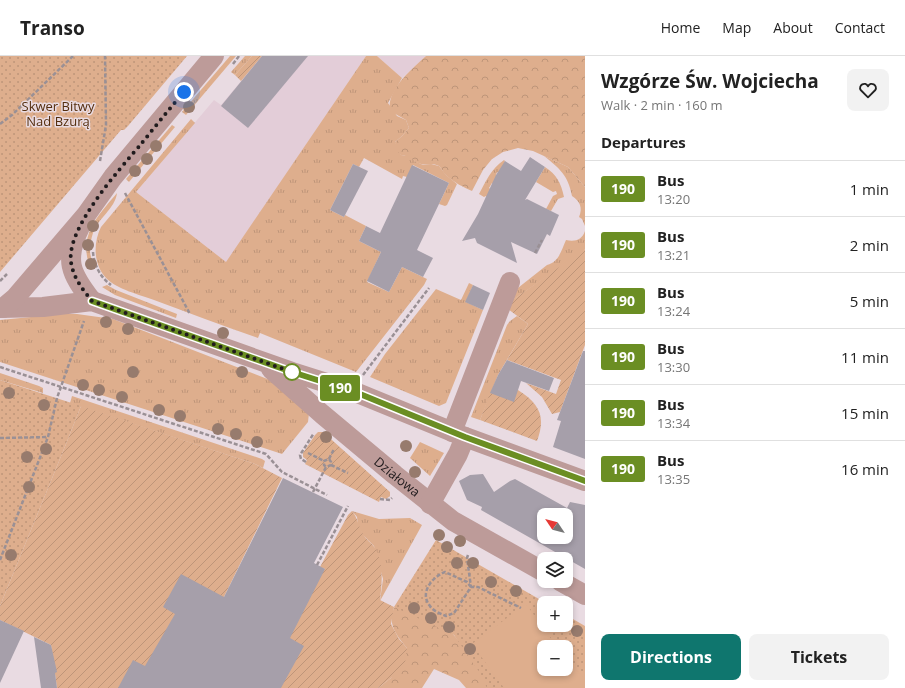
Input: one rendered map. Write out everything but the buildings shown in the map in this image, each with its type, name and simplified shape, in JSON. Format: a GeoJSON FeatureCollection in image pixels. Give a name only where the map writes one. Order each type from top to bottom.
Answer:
{"type":"FeatureCollection","features":[{"type":"Feature","properties":{"kind":"street"},"geometry":{"type":"LineString","coordinates":[[1,308],[15,298],[86,215],[113,177],[214,56]]}},
{"type":"Feature","properties":{"kind":"street"},"geometry":{"type":"LineString","coordinates":[[86,215],[73,243],[71,261],[77,281],[92,301]]}},
{"type":"Feature","properties":{"kind":"street"},"geometry":{"type":"LineString","coordinates":[[430,504],[458,454],[458,435],[510,282]]}},
{"type":"Feature","properties":{"kind":"street"},"geometry":{"type":"LineString","coordinates":[[1,308],[43,307],[92,301],[264,362],[355,392],[458,435],[585,481]]}},
{"type":"Feature","properties":{"kind":"street","name":"Działowa"},"geometry":{"type":"LineString","coordinates":[[264,362],[327,419],[430,504],[453,521],[537,568]]}},
{"type":"Feature","properties":{"kind":"street"},"geometry":{"type":"LineString","coordinates":[[572,588],[585,595]]}},
{"type":"Feature","properties":{"kind":"path"},"geometry":{"type":"LineString","coordinates":[[0,124],[12,115],[73,56]]}},
{"type":"Feature","properties":{"kind":"path"},"geometry":{"type":"LineString","coordinates":[[105,56],[106,125],[99,166],[113,177]]}},
{"type":"Feature","properties":{"kind":"path"},"geometry":{"type":"LineString","coordinates":[[120,198],[125,192],[192,318],[185,315]]}},
{"type":"Feature","properties":{"kind":"path"},"geometry":{"type":"LineString","coordinates":[[535,253],[542,240]]}},
{"type":"Feature","properties":{"kind":"path"},"geometry":{"type":"LineString","coordinates":[[93,250],[95,263],[101,276],[113,286]]}},
{"type":"Feature","properties":{"kind":"path"},"geometry":{"type":"LineString","coordinates":[[365,371],[429,288]]}},
{"type":"Feature","properties":{"kind":"path"},"geometry":{"type":"LineString","coordinates":[[0,560],[48,437],[57,398],[62,388],[92,301]]}},
{"type":"Feature","properties":{"kind":"path"},"geometry":{"type":"LineString","coordinates":[[0,367],[266,454],[282,472],[314,491],[327,495]]}},
{"type":"Feature","properties":{"kind":"path"},"geometry":{"type":"LineString","coordinates":[[0,438],[48,437]]}},
{"type":"Feature","properties":{"kind":"path"},"geometry":{"type":"LineString","coordinates":[[308,453],[324,461],[329,459],[331,465]]}},
{"type":"Feature","properties":{"kind":"path"},"geometry":{"type":"LineString","coordinates":[[324,461],[324,465],[326,467]]}},
{"type":"Feature","properties":{"kind":"path"},"geometry":{"type":"LineString","coordinates":[[314,491],[326,467],[331,465],[348,473]]}},
{"type":"Feature","properties":{"kind":"path"},"geometry":{"type":"LineString","coordinates":[[317,565],[348,506]]}},
{"type":"Feature","properties":{"kind":"path"},"geometry":{"type":"LineString","coordinates":[[468,556],[467,558],[472,587],[454,613],[446,616],[430,608],[425,593],[429,584],[438,574],[445,572],[467,582],[472,587],[478,587],[521,608]]}},
{"type":"Feature","properties":{"kind":"shaded area"},"geometry":{"type":"Polygon","coordinates":[[[262,56],[366,56],[226,263],[136,192],[214,100],[221,105],[262,56]]]}},
{"type":"Feature","properties":{"kind":"shaded area"},"geometry":{"type":"Polygon","coordinates":[[[377,56],[426,56],[402,78],[377,56]]]}},
{"type":"Feature","properties":{"kind":"green space","name":"Skwer Bitwy Nad Bzurą"},"geometry":{"type":"Polygon","coordinates":[[[0,56],[187,56],[128,126],[124,130],[121,130],[0,272],[0,56]]]}},
{"type":"Feature","properties":{"kind":"green space"},"geometry":{"type":"Polygon","coordinates":[[[230,56],[236,56],[186,115],[182,112],[230,56]]]}},
{"type":"Feature","properties":{"kind":"green space"},"geometry":{"type":"Polygon","coordinates":[[[245,56],[252,56],[235,75],[231,72],[245,56]]]}},
{"type":"Feature","properties":{"kind":"green space"},"geometry":{"type":"Polygon","coordinates":[[[252,56],[262,56],[241,81],[235,75],[252,56]]]}},
{"type":"Feature","properties":{"kind":"green space"},"geometry":{"type":"Polygon","coordinates":[[[366,56],[377,56],[402,78],[388,103],[397,116],[406,120],[409,128],[395,142],[401,155],[409,156],[423,165],[431,164],[439,166],[446,175],[457,184],[447,205],[445,206],[439,204],[449,183],[413,165],[407,177],[403,176],[402,179],[364,158],[359,167],[353,164],[330,210],[344,217],[345,215],[366,226],[359,241],[381,252],[367,282],[389,292],[402,267],[427,279],[424,285],[356,372],[260,333],[258,338],[129,291],[111,283],[107,279],[99,267],[96,254],[98,233],[101,227],[191,119],[195,123],[136,192],[226,262],[366,56]]]}},
{"type":"Feature","properties":{"kind":"green space"},"geometry":{"type":"Polygon","coordinates":[[[426,56],[585,56],[585,187],[568,167],[533,151],[518,148],[503,152],[492,159],[483,170],[472,191],[459,185],[445,174],[439,166],[434,164],[421,164],[407,156],[401,155],[396,150],[395,142],[409,128],[406,120],[390,111],[392,95],[401,80],[426,56]]]}},
{"type":"Feature","properties":{"kind":"green space"},"geometry":{"type":"Polygon","coordinates":[[[172,125],[175,127],[129,182],[126,179],[172,125]]]}},
{"type":"Feature","properties":{"kind":"green space"},"geometry":{"type":"Polygon","coordinates":[[[544,156],[568,167],[585,187],[585,226],[582,219],[579,217],[581,211],[580,205],[572,196],[566,178],[559,169],[544,156]]]}},
{"type":"Feature","properties":{"kind":"green space"},"geometry":{"type":"Polygon","coordinates":[[[504,160],[505,161],[500,174],[497,172],[496,175],[498,177],[495,185],[492,183],[489,188],[492,190],[488,197],[484,197],[479,194],[492,171],[504,160]]]}},
{"type":"Feature","properties":{"kind":"green space"},"geometry":{"type":"Polygon","coordinates":[[[545,167],[553,173],[558,180],[564,197],[558,199],[551,211],[546,209],[553,196],[557,194],[556,191],[553,192],[536,182],[545,167]]]}},
{"type":"Feature","properties":{"kind":"green space"},"geometry":{"type":"Polygon","coordinates":[[[117,193],[116,199],[110,209],[95,228],[93,233],[90,249],[92,263],[91,270],[87,258],[86,247],[91,228],[96,219],[117,193]]]}},
{"type":"Feature","properties":{"kind":"green space"},"geometry":{"type":"Polygon","coordinates":[[[585,231],[585,249],[581,253],[504,306],[509,295],[557,259],[566,240],[578,240],[585,231]]]}},
{"type":"Feature","properties":{"kind":"green space"},"geometry":{"type":"Polygon","coordinates":[[[585,249],[585,345],[560,412],[552,414],[542,397],[526,383],[556,394],[561,380],[507,360],[528,324],[504,306],[585,249]]]}},
{"type":"Feature","properties":{"kind":"green space"},"geometry":{"type":"Polygon","coordinates":[[[469,283],[473,285],[466,302],[483,310],[446,403],[439,406],[370,377],[385,354],[436,289],[461,300],[469,283]]]}},
{"type":"Feature","properties":{"kind":"green space"},"geometry":{"type":"Polygon","coordinates":[[[107,285],[177,314],[176,318],[115,295],[102,287],[107,285]]]}},
{"type":"Feature","properties":{"kind":"green space"},"geometry":{"type":"Polygon","coordinates":[[[77,314],[113,319],[270,380],[309,413],[308,422],[282,454],[0,362],[0,320],[77,314]]]}},
{"type":"Feature","properties":{"kind":"green space"},"geometry":{"type":"Polygon","coordinates":[[[517,316],[528,324],[498,375],[480,420],[471,417],[507,325],[517,316]]]}},
{"type":"Feature","properties":{"kind":"green space"},"geometry":{"type":"Polygon","coordinates":[[[0,373],[39,386],[43,388],[43,393],[0,380],[0,373]]]}},
{"type":"Feature","properties":{"kind":"green space"},"geometry":{"type":"Polygon","coordinates":[[[0,380],[81,406],[0,606],[0,380]]]}},
{"type":"Feature","properties":{"kind":"green space"},"geometry":{"type":"Polygon","coordinates":[[[518,390],[532,400],[539,412],[541,425],[537,441],[480,420],[490,393],[518,390]]]}},
{"type":"Feature","properties":{"kind":"green space"},"geometry":{"type":"Polygon","coordinates":[[[72,396],[262,459],[265,461],[263,468],[255,464],[70,403],[72,396]]]}},
{"type":"Feature","properties":{"kind":"green space"},"geometry":{"type":"Polygon","coordinates":[[[81,406],[255,464],[282,478],[221,603],[325,569],[320,567],[348,515],[352,511],[356,516],[364,536],[374,546],[378,554],[382,574],[380,600],[394,607],[391,624],[399,639],[407,648],[405,663],[391,678],[378,688],[57,688],[51,645],[0,620],[0,606],[81,406]]]}},
{"type":"Feature","properties":{"kind":"green space"},"geometry":{"type":"Polygon","coordinates":[[[318,432],[323,432],[390,492],[390,496],[386,499],[381,497],[379,502],[305,464],[307,460],[303,457],[303,453],[318,432]]]}},
{"type":"Feature","properties":{"kind":"green space"},"geometry":{"type":"Polygon","coordinates":[[[420,442],[444,453],[430,476],[410,458],[420,442]]]}},
{"type":"Feature","properties":{"kind":"green space"},"geometry":{"type":"Polygon","coordinates":[[[352,511],[379,519],[410,518],[422,525],[380,601],[383,579],[374,546],[363,535],[358,526],[357,517],[352,511]]]}},
{"type":"Feature","properties":{"kind":"green space"},"geometry":{"type":"Polygon","coordinates":[[[436,540],[537,598],[537,632],[573,632],[573,619],[585,626],[585,688],[487,688],[480,673],[454,635],[394,607],[436,540]]]}},
{"type":"Feature","properties":{"kind":"green space"},"geometry":{"type":"Polygon","coordinates":[[[403,599],[434,613],[501,688],[466,688],[459,680],[434,669],[422,688],[378,688],[391,678],[407,648],[392,625],[392,614],[394,608],[403,599]]]}},
{"type":"Feature","properties":{"kind":"green space"},"geometry":{"type":"Polygon","coordinates":[[[526,604],[537,619],[537,632],[546,632],[552,640],[537,640],[537,676],[573,676],[573,666],[585,679],[585,688],[504,688],[472,644],[526,604]]]}},
{"type":"Feature","properties":{"kind":"bus line","name":"190"},"geometry":{"type":"LineString","coordinates":[[92,301],[292,372],[355,392],[465,437],[585,481]]}},
{"type":"Feature","properties":{"kind":"route"},"geometry":{"type":"LineString","coordinates":[[184,92],[113,177],[86,215],[73,243],[71,261],[77,281],[92,301],[292,372]]}}]}
